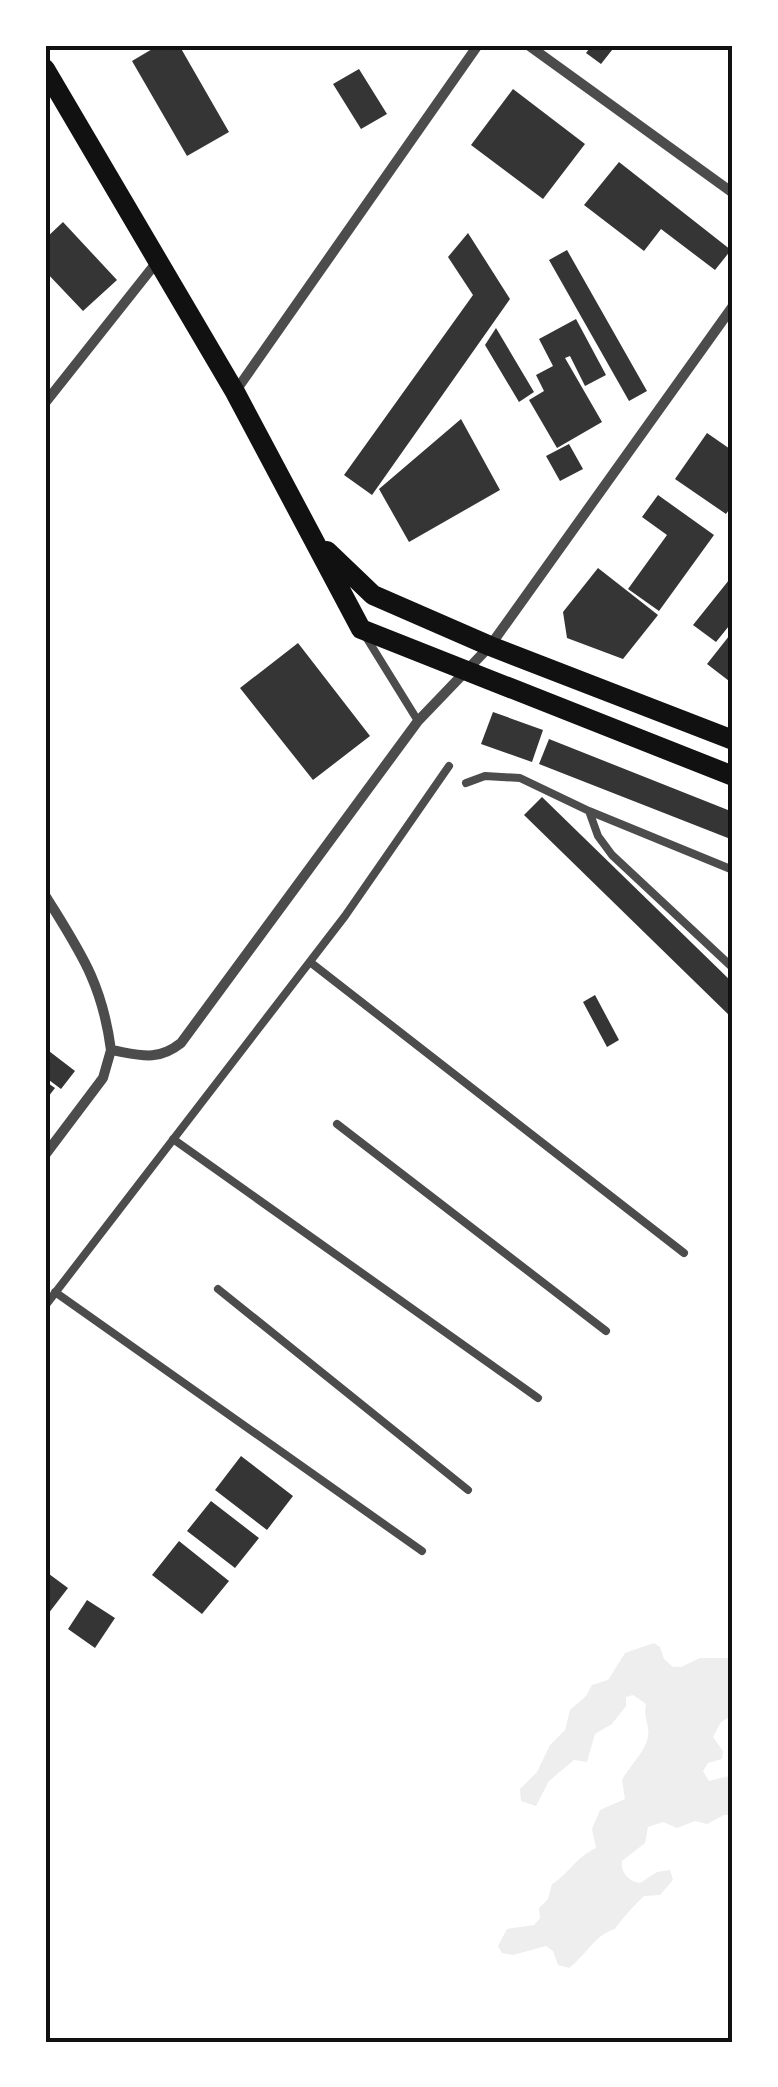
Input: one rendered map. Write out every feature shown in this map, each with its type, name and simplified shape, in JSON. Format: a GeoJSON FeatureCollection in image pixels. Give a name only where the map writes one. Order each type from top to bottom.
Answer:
{"type":"FeatureCollection","features":[{"type":"Feature","properties":{"kind":"main road"},"geometry":{"type":"LineString","coordinates":[[45,69],[235,392],[361,628],[733,776]]}},
{"type":"Feature","properties":{"kind":"main road"},"geometry":{"type":"LineString","coordinates":[[312,535],[373,595],[490,646],[733,740]]}},
{"type":"Feature","properties":{"kind":"street"},"geometry":{"type":"LineString","coordinates":[[235,392],[478,45]]}},
{"type":"Feature","properties":{"kind":"street"},"geometry":{"type":"LineString","coordinates":[[528,45],[733,193]]}},
{"type":"Feature","properties":{"kind":"street"},"geometry":{"type":"LineString","coordinates":[[45,403],[156,262]]}},
{"type":"Feature","properties":{"kind":"street"},"geometry":{"type":"LineString","coordinates":[[111,1050],[146,1056],[166,1054],[181,1043],[418,721],[490,646],[733,306]]}},
{"type":"Feature","properties":{"kind":"street"},"geometry":{"type":"LineString","coordinates":[[45,894],[91,970],[106,1014],[111,1050],[103,1078],[45,1155]]}},
{"type":"Feature","properties":{"kind":"lane"},"geometry":{"type":"LineString","coordinates":[[361,628],[418,721]]}},
{"type":"Feature","properties":{"kind":"lane"},"geometry":{"type":"LineString","coordinates":[[45,1306],[310,962],[449,766]]}},
{"type":"Feature","properties":{"kind":"lane"},"geometry":{"type":"LineString","coordinates":[[466,783],[485,776],[520,778],[733,870]]}},
{"type":"Feature","properties":{"kind":"lane"},"geometry":{"type":"LineString","coordinates":[[589,811],[598,836],[612,855],[733,968]]}},
{"type":"Feature","properties":{"kind":"lane"},"geometry":{"type":"LineString","coordinates":[[310,962],[684,1253]]}},
{"type":"Feature","properties":{"kind":"lane"},"geometry":{"type":"LineString","coordinates":[[336,1124],[606,1331]]}},
{"type":"Feature","properties":{"kind":"lane"},"geometry":{"type":"LineString","coordinates":[[174,1139],[538,1398]]}},
{"type":"Feature","properties":{"kind":"lane"},"geometry":{"type":"LineString","coordinates":[[218,1289],[468,1490]]}},
{"type":"Feature","properties":{"kind":"lane"},"geometry":{"type":"LineString","coordinates":[[55,1292],[422,1552]]}},
{"type":"Feature","properties":{"kind":"shaded area"},"geometry":{"type":"Polygon","coordinates":[[[654,1643],[673,1667],[700,1658],[733,1658],[733,1715],[721,1722],[713,1737],[723,1751],[722,1759],[708,1763],[703,1771],[709,1781],[733,1775],[733,1815],[707,1824],[695,1821],[677,1828],[663,1822],[648,1827],[645,1843],[622,1861],[624,1873],[640,1883],[657,1872],[670,1870],[673,1880],[660,1895],[644,1896],[615,1929],[601,1936],[569,1968],[558,1965],[553,1951],[546,1946],[513,1955],[502,1953],[498,1946],[507,1929],[534,1925],[552,1884],[596,1848],[592,1829],[600,1810],[625,1799],[622,1780],[647,1742],[646,1704],[633,1695],[626,1697],[626,1706],[612,1724],[595,1734],[587,1762],[574,1760],[549,1781],[536,1806],[521,1801],[520,1789],[537,1772],[550,1745],[565,1730],[570,1710],[592,1685],[608,1680],[625,1653],[654,1643]]]}},
{"type":"Feature","properties":{"kind":"building"},"geometry":{"type":"Polygon","coordinates":[[[159,45],[179,45],[229,132],[187,156],[132,61],[159,45]]]}},
{"type":"Feature","properties":{"kind":"building"},"geometry":{"type":"Polygon","coordinates":[[[592,45],[616,45],[601,64],[586,53],[592,45]]]}},
{"type":"Feature","properties":{"kind":"building"},"geometry":{"type":"Polygon","coordinates":[[[359,69],[387,114],[361,129],[333,84],[359,69]]]}},
{"type":"Feature","properties":{"kind":"building"},"geometry":{"type":"Polygon","coordinates":[[[513,89],[585,144],[543,199],[471,145],[513,89]]]}},
{"type":"Feature","properties":{"kind":"building"},"geometry":{"type":"Polygon","coordinates":[[[619,162],[731,250],[715,270],[661,229],[644,251],[584,205],[619,162]]]}},
{"type":"Feature","properties":{"kind":"building"},"geometry":{"type":"Polygon","coordinates":[[[63,222],[117,280],[83,311],[45,271],[45,239],[63,222]]]}},
{"type":"Feature","properties":{"kind":"building"},"geometry":{"type":"Polygon","coordinates":[[[468,233],[510,299],[372,495],[344,475],[473,295],[448,257],[468,233]]]}},
{"type":"Feature","properties":{"kind":"building"},"geometry":{"type":"Polygon","coordinates":[[[567,250],[647,391],[629,401],[549,260],[567,250]]]}},
{"type":"Feature","properties":{"kind":"building"},"geometry":{"type":"Polygon","coordinates":[[[576,319],[606,375],[585,386],[570,356],[565,358],[602,422],[557,448],[529,400],[544,391],[536,375],[553,366],[539,339],[576,319]]]}},
{"type":"Feature","properties":{"kind":"building"},"geometry":{"type":"Polygon","coordinates":[[[496,328],[534,392],[519,402],[485,345],[496,328]]]}},
{"type":"Feature","properties":{"kind":"building"},"geometry":{"type":"Polygon","coordinates":[[[461,419],[500,490],[409,542],[379,489],[461,419]]]}},
{"type":"Feature","properties":{"kind":"building"},"geometry":{"type":"Polygon","coordinates":[[[707,433],[733,451],[733,504],[726,514],[675,479],[707,433]]]}},
{"type":"Feature","properties":{"kind":"building"},"geometry":{"type":"Polygon","coordinates":[[[569,444],[583,469],[560,481],[546,456],[569,444]]]}},
{"type":"Feature","properties":{"kind":"building"},"geometry":{"type":"Polygon","coordinates":[[[658,495],[714,535],[659,611],[628,589],[667,535],[642,517],[658,495]]]}},
{"type":"Feature","properties":{"kind":"building"},"geometry":{"type":"Polygon","coordinates":[[[598,568],[658,615],[623,659],[567,638],[563,612],[598,568]]]}},
{"type":"Feature","properties":{"kind":"building"},"geometry":{"type":"Polygon","coordinates":[[[733,575],[733,621],[716,642],[693,625],[733,575]]]}},
{"type":"Feature","properties":{"kind":"building"},"geometry":{"type":"Polygon","coordinates":[[[733,631],[733,684],[707,664],[733,631]]]}},
{"type":"Feature","properties":{"kind":"building"},"geometry":{"type":"Polygon","coordinates":[[[298,643],[370,736],[313,780],[240,688],[298,643]]]}},
{"type":"Feature","properties":{"kind":"building"},"geometry":{"type":"Polygon","coordinates":[[[493,712],[543,730],[532,762],[481,744],[493,712]]]}},
{"type":"Feature","properties":{"kind":"building"},"geometry":{"type":"Polygon","coordinates":[[[549,739],[733,812],[733,840],[539,764],[549,739]]]}},
{"type":"Feature","properties":{"kind":"building"},"geometry":{"type":"Polygon","coordinates":[[[542,797],[733,983],[733,1019],[524,815],[542,797]]]}},
{"type":"Feature","properties":{"kind":"building"},"geometry":{"type":"Polygon","coordinates":[[[595,995],[619,1040],[607,1047],[583,1002],[595,995]]]}},
{"type":"Feature","properties":{"kind":"building"},"geometry":{"type":"Polygon","coordinates":[[[45,1048],[75,1071],[61,1089],[45,1077],[45,1048]]]}},
{"type":"Feature","properties":{"kind":"building"},"geometry":{"type":"Polygon","coordinates":[[[45,1081],[55,1088],[45,1101],[45,1081]]]}},
{"type":"Feature","properties":{"kind":"building"},"geometry":{"type":"Polygon","coordinates":[[[241,1456],[293,1496],[267,1530],[215,1490],[241,1456]]]}},
{"type":"Feature","properties":{"kind":"building"},"geometry":{"type":"Polygon","coordinates":[[[211,1501],[259,1538],[235,1568],[187,1531],[211,1501]]]}},
{"type":"Feature","properties":{"kind":"building"},"geometry":{"type":"Polygon","coordinates":[[[179,1541],[229,1581],[202,1614],[152,1575],[179,1541]]]}},
{"type":"Feature","properties":{"kind":"building"},"geometry":{"type":"Polygon","coordinates":[[[45,1571],[68,1588],[45,1618],[45,1571]]]}},
{"type":"Feature","properties":{"kind":"building"},"geometry":{"type":"Polygon","coordinates":[[[87,1600],[115,1618],[95,1648],[68,1629],[87,1600]]]}}]}
